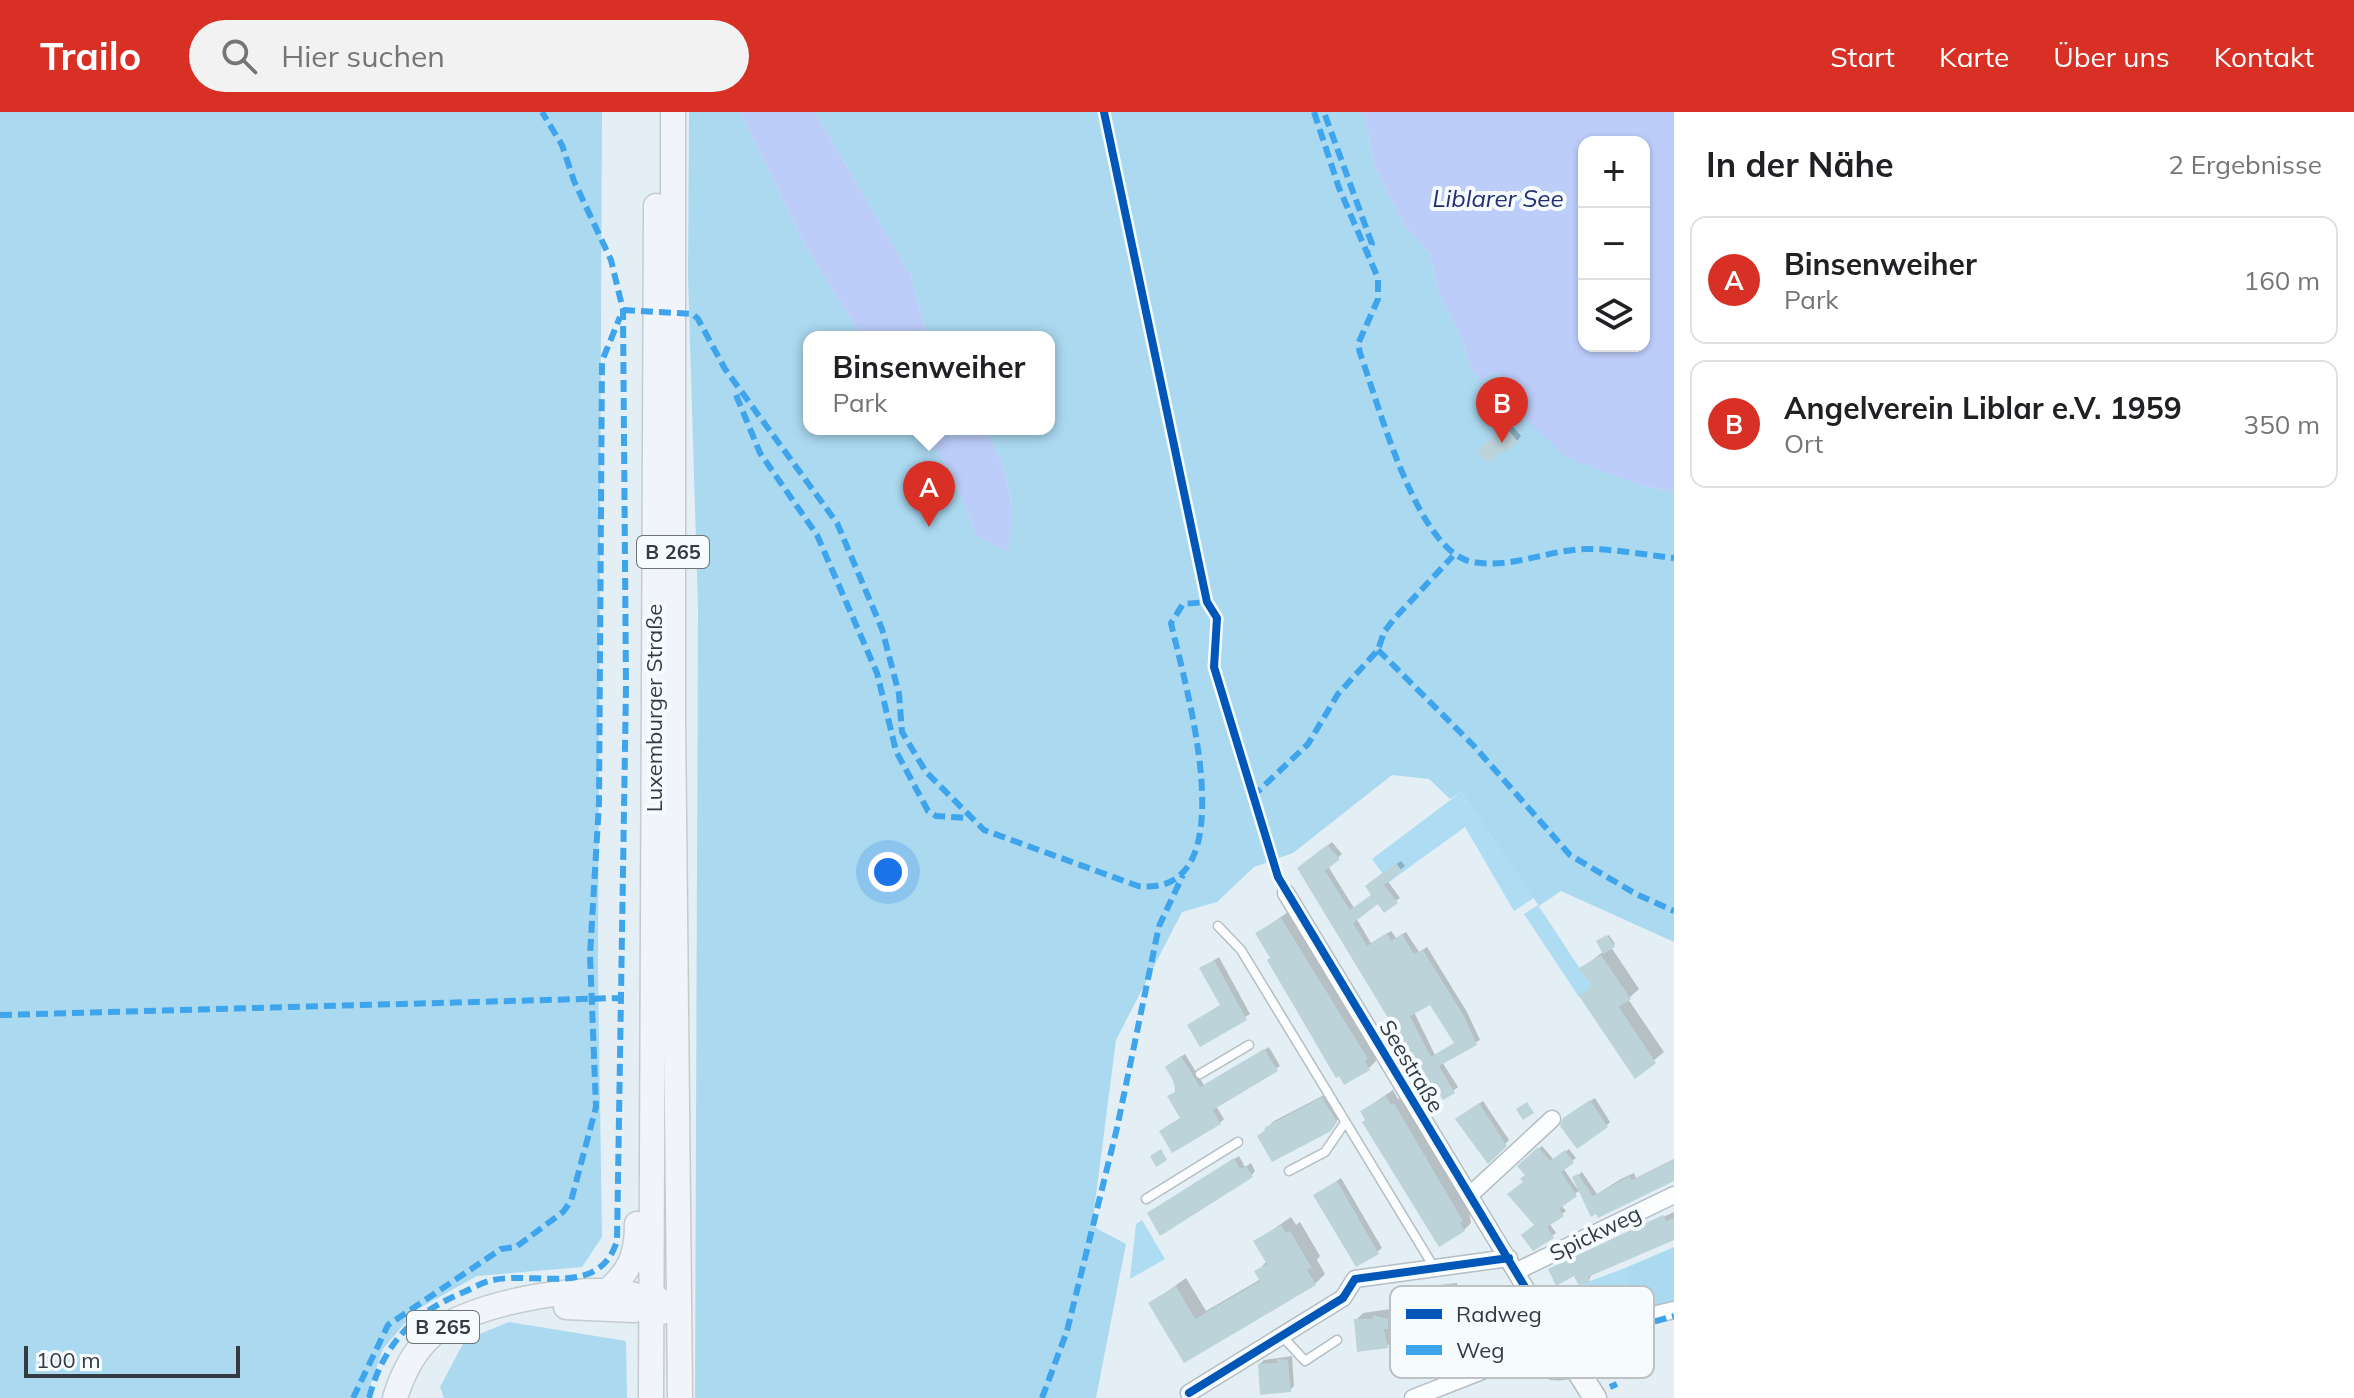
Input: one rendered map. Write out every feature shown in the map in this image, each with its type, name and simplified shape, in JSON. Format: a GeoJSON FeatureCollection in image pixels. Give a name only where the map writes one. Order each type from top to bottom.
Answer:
{"type":"FeatureCollection","features":[{"type":"Feature","properties":{"kind":"main road","name":"Luxemburger Straße"},"geometry":{"type":"LineString","coordinates":[[652,1303],[657,112]]}},
{"type":"Feature","properties":{"kind":"main road","name":"Luxemburger Straße"},"geometry":{"type":"LineString","coordinates":[[673,112],[673,718],[680,1157]]}},
{"type":"Feature","properties":{"kind":"main road"},"geometry":{"type":"LineString","coordinates":[[655,735],[640,815],[637,1239],[630,1267],[605,1300],[634,1310],[652,1303],[667,1286],[670,1202],[680,1157]]}},
{"type":"Feature","properties":{"kind":"main road","name":"B 265"},"geometry":{"type":"LineString","coordinates":[[680,1157],[680,1398]]}},
{"type":"Feature","properties":{"kind":"main road","name":"B 265"},"geometry":{"type":"LineString","coordinates":[[395,1398],[415,1355],[440,1329],[478,1309],[524,1301],[605,1300],[636,1332],[651,1368]]}},
{"type":"Feature","properties":{"kind":"main road"},"geometry":{"type":"LineString","coordinates":[[652,1303],[662,1313],[666,1324],[665,1398]]}},
{"type":"Feature","properties":{"kind":"main road","name":"B 265"},"geometry":{"type":"LineString","coordinates":[[651,1398],[652,1303]]}},
{"type":"Feature","properties":{"kind":"street","name":"Seestraße"},"geometry":{"type":"LineString","coordinates":[[1286,893],[1525,1286]]}},
{"type":"Feature","properties":{"kind":"street"},"geometry":{"type":"LineString","coordinates":[[1470,1195],[1552,1119]]}},
{"type":"Feature","properties":{"kind":"street","name":"Spickweg"},"geometry":{"type":"LineString","coordinates":[[1513,1264],[1674,1195]]}},
{"type":"Feature","properties":{"kind":"street"},"geometry":{"type":"LineString","coordinates":[[1189,1393],[1343,1298],[1355,1279],[1513,1264]]}},
{"type":"Feature","properties":{"kind":"street"},"geometry":{"type":"LineString","coordinates":[[1654,1315],[1674,1310]]}},
{"type":"Feature","properties":{"kind":"street"},"geometry":{"type":"LineString","coordinates":[[1413,1398],[1464,1378]]}},
{"type":"Feature","properties":{"kind":"street"},"geometry":{"type":"LineString","coordinates":[[1582,1378],[1595,1398]]}},
{"type":"Feature","properties":{"kind":"lane"},"geometry":{"type":"LineString","coordinates":[[1218,926],[1241,950],[1344,1124],[1436,1270]]}},
{"type":"Feature","properties":{"kind":"lane"},"geometry":{"type":"LineString","coordinates":[[1200,1074],[1249,1045]]}},
{"type":"Feature","properties":{"kind":"lane"},"geometry":{"type":"LineString","coordinates":[[1289,1171],[1325,1152],[1344,1124]]}},
{"type":"Feature","properties":{"kind":"lane"},"geometry":{"type":"LineString","coordinates":[[1146,1199],[1238,1142]]}},
{"type":"Feature","properties":{"kind":"lane"},"geometry":{"type":"LineString","coordinates":[[1282,1336],[1305,1361],[1337,1340]]}},
{"type":"Feature","properties":{"kind":"shaded area"},"geometry":{"type":"Polygon","coordinates":[[[0,112],[602,112],[598,969],[602,1237],[582,1267],[477,1276],[416,1310],[383,1349],[366,1398],[0,1398],[0,112]]]}},
{"type":"Feature","properties":{"kind":"shaded area"},"geometry":{"type":"Polygon","coordinates":[[[689,112],[740,112],[806,247],[858,331],[803,331],[803,435],[927,435],[952,473],[976,535],[1008,551],[1011,518],[1009,488],[1000,459],[988,435],[1055,435],[1055,331],[926,331],[910,274],[815,112],[1358,112],[1365,117],[1374,165],[1404,226],[1430,253],[1437,288],[1460,335],[1471,368],[1480,380],[1494,373],[1503,378],[1509,403],[1641,485],[1674,492],[1674,942],[1561,891],[1539,906],[1461,792],[1450,799],[1429,779],[1392,775],[1293,853],[1254,867],[1217,902],[1182,912],[1116,1040],[1092,1226],[1126,1244],[1096,1398],[695,1398],[698,608],[688,277],[689,112]]]}},
{"type":"Feature","properties":{"kind":"shaded area"},"geometry":{"type":"Polygon","coordinates":[[[1461,792],[1534,898],[1514,911],[1465,827],[1389,882],[1372,859],[1461,792]]]}},
{"type":"Feature","properties":{"kind":"shaded area"},"geometry":{"type":"Polygon","coordinates":[[[1538,905],[1592,987],[1579,997],[1524,914],[1538,905]]]}},
{"type":"Feature","properties":{"kind":"shaded area"},"geometry":{"type":"Polygon","coordinates":[[[1142,1220],[1165,1259],[1130,1279],[1136,1224],[1142,1220]]]}},
{"type":"Feature","properties":{"kind":"shaded area"},"geometry":{"type":"Polygon","coordinates":[[[1674,1247],[1674,1302],[1654,1306],[1654,1286],[1619,1286],[1629,1282],[1625,1268],[1674,1247]]]}},
{"type":"Feature","properties":{"kind":"shaded area"},"geometry":{"type":"Polygon","coordinates":[[[1625,1268],[1630,1282],[1619,1286],[1577,1286],[1625,1268]]]}},
{"type":"Feature","properties":{"kind":"shaded area"},"geometry":{"type":"Polygon","coordinates":[[[509,1322],[626,1341],[627,1398],[444,1398],[440,1387],[465,1340],[509,1322]]]}},
{"type":"Feature","properties":{"kind":"water"},"geometry":{"type":"Polygon","coordinates":[[[740,112],[815,112],[910,274],[926,331],[858,331],[806,247],[740,112]]]}},
{"type":"Feature","properties":{"kind":"water","name":"Liblarer See"},"geometry":{"type":"Polygon","coordinates":[[[1358,112],[1674,112],[1674,492],[1641,485],[1567,458],[1509,403],[1503,378],[1494,373],[1480,381],[1471,368],[1460,335],[1437,288],[1430,253],[1404,226],[1374,165],[1365,117],[1358,112]]]}},
{"type":"Feature","properties":{"kind":"water"},"geometry":{"type":"Polygon","coordinates":[[[927,435],[988,435],[1000,459],[1009,488],[1011,518],[1008,552],[976,535],[952,473],[927,435]]]}},
{"type":"Feature","properties":{"kind":"building"},"geometry":{"type":"Polygon","coordinates":[[[1506,427],[1518,442],[1487,463],[1477,450],[1506,427]]]}},
{"type":"Feature","properties":{"kind":"building"},"geometry":{"type":"Polygon","coordinates":[[[1327,845],[1340,859],[1325,871],[1350,910],[1371,895],[1365,886],[1396,863],[1402,871],[1384,885],[1398,903],[1384,913],[1378,904],[1353,923],[1367,946],[1387,933],[1391,941],[1402,934],[1414,954],[1423,950],[1464,1016],[1477,1045],[1439,1066],[1455,1093],[1443,1100],[1434,1085],[1430,1087],[1297,868],[1327,845]],[[1430,1005],[1410,1016],[1431,1057],[1454,1043],[1430,1005]]]}},
{"type":"Feature","properties":{"kind":"building"},"geometry":{"type":"Polygon","coordinates":[[[1281,918],[1368,1059],[1365,1061],[1370,1070],[1344,1085],[1339,1076],[1336,1078],[1267,960],[1270,958],[1255,933],[1281,918]]]}},
{"type":"Feature","properties":{"kind":"building"},"geometry":{"type":"Polygon","coordinates":[[[1607,935],[1615,947],[1603,954],[1596,941],[1607,935]]]}},
{"type":"Feature","properties":{"kind":"building"},"geometry":{"type":"Polygon","coordinates":[[[1601,955],[1631,999],[1619,1007],[1656,1063],[1635,1079],[1579,996],[1592,987],[1579,968],[1601,955]]]}},
{"type":"Feature","properties":{"kind":"building"},"geometry":{"type":"Polygon","coordinates":[[[1214,960],[1247,1020],[1200,1047],[1187,1025],[1220,1005],[1199,968],[1214,960]]]}},
{"type":"Feature","properties":{"kind":"building"},"geometry":{"type":"Polygon","coordinates":[[[1264,1049],[1278,1071],[1213,1110],[1221,1124],[1172,1153],[1159,1131],[1180,1118],[1167,1096],[1175,1092],[1174,1082],[1165,1067],[1181,1056],[1200,1087],[1264,1049]]]}},
{"type":"Feature","properties":{"kind":"building"},"geometry":{"type":"Polygon","coordinates":[[[1386,1096],[1391,1105],[1394,1103],[1463,1221],[1460,1223],[1465,1231],[1439,1247],[1362,1122],[1365,1120],[1360,1111],[1386,1096]]]}},
{"type":"Feature","properties":{"kind":"building"},"geometry":{"type":"Polygon","coordinates":[[[1322,1097],[1337,1122],[1331,1131],[1272,1162],[1257,1136],[1266,1130],[1264,1128],[1322,1097]]]}},
{"type":"Feature","properties":{"kind":"building"},"geometry":{"type":"Polygon","coordinates":[[[1590,1100],[1608,1127],[1577,1149],[1560,1126],[1563,1118],[1590,1100]]]}},
{"type":"Feature","properties":{"kind":"building"},"geometry":{"type":"Polygon","coordinates":[[[1527,1102],[1534,1113],[1523,1120],[1516,1109],[1527,1102]]]}},
{"type":"Feature","properties":{"kind":"building"},"geometry":{"type":"Polygon","coordinates":[[[1479,1103],[1507,1146],[1488,1164],[1455,1119],[1479,1103]]]}},
{"type":"Feature","properties":{"kind":"building"},"geometry":{"type":"Polygon","coordinates":[[[1538,1147],[1550,1161],[1565,1150],[1574,1163],[1561,1172],[1577,1196],[1559,1209],[1564,1216],[1547,1227],[1554,1238],[1533,1251],[1521,1235],[1534,1225],[1507,1194],[1523,1182],[1520,1179],[1525,1175],[1517,1166],[1538,1147]]]}},
{"type":"Feature","properties":{"kind":"building"},"geometry":{"type":"Polygon","coordinates":[[[1161,1149],[1167,1160],[1156,1167],[1150,1156],[1161,1149]]]}},
{"type":"Feature","properties":{"kind":"building"},"geometry":{"type":"Polygon","coordinates":[[[1234,1158],[1240,1169],[1246,1166],[1253,1177],[1160,1236],[1147,1213],[1234,1158]]]}},
{"type":"Feature","properties":{"kind":"building"},"geometry":{"type":"Polygon","coordinates":[[[1674,1160],[1674,1181],[1598,1218],[1596,1214],[1591,1217],[1572,1177],[1578,1174],[1593,1196],[1630,1176],[1632,1180],[1674,1160]]]}},
{"type":"Feature","properties":{"kind":"building"},"geometry":{"type":"Polygon","coordinates":[[[1337,1181],[1379,1254],[1356,1267],[1313,1195],[1337,1181]]]}},
{"type":"Feature","properties":{"kind":"building"},"geometry":{"type":"Polygon","coordinates":[[[1663,1215],[1666,1221],[1674,1218],[1674,1240],[1588,1277],[1590,1282],[1579,1286],[1574,1276],[1556,1286],[1548,1269],[1663,1215]]]}},
{"type":"Feature","properties":{"kind":"building"},"geometry":{"type":"Polygon","coordinates":[[[1281,1225],[1286,1233],[1290,1231],[1312,1268],[1307,1270],[1316,1285],[1184,1363],[1148,1303],[1176,1286],[1195,1319],[1260,1281],[1254,1271],[1267,1264],[1253,1241],[1281,1225]]]}},
{"type":"Feature","properties":{"kind":"building"},"geometry":{"type":"Polygon","coordinates":[[[1373,1315],[1388,1319],[1388,1329],[1384,1329],[1388,1348],[1357,1352],[1354,1319],[1373,1319],[1373,1315]]]}},
{"type":"Feature","properties":{"kind":"building"},"geometry":{"type":"Polygon","coordinates":[[[1277,1359],[1288,1360],[1291,1392],[1260,1395],[1258,1364],[1277,1363],[1277,1359]]]}},
{"type":"Feature","properties":{"kind":"marked path"},"geometry":{"type":"LineString","coordinates":[[369,1398],[392,1347],[415,1321],[430,1310],[493,1280],[581,1276],[596,1270],[608,1259],[617,1241],[626,687],[623,310],[611,260],[574,181],[562,145],[542,112]]}},
{"type":"Feature","properties":{"kind":"marked path"},"geometry":{"type":"LineString","coordinates":[[1314,112],[1339,188],[1378,278],[1378,299],[1358,344],[1360,353],[1402,472],[1434,532],[1453,552],[1473,562],[1502,563],[1588,549],[1674,558]]}},
{"type":"Feature","properties":{"kind":"marked path"},"geometry":{"type":"LineString","coordinates":[[1325,115],[1372,244],[1367,252]]}},
{"type":"Feature","properties":{"kind":"marked path"},"geometry":{"type":"LineString","coordinates":[[623,310],[693,314],[698,319],[725,369],[837,523],[882,629],[899,694],[902,732],[926,772],[984,830],[1138,886],[1172,881],[1193,858],[1201,823],[1201,780],[1196,734],[1171,623],[1183,604],[1207,602]]}},
{"type":"Feature","properties":{"kind":"marked path"},"geometry":{"type":"LineString","coordinates":[[353,1398],[388,1325],[501,1249],[516,1247],[563,1212],[571,1201],[596,1107],[590,955],[599,803],[602,361],[620,317]]}},
{"type":"Feature","properties":{"kind":"marked path"},"geometry":{"type":"LineString","coordinates":[[736,395],[760,453],[817,535],[877,673],[896,751],[928,811],[936,816],[968,818]]}},
{"type":"Feature","properties":{"kind":"marked path"},"geometry":{"type":"LineString","coordinates":[[1252,797],[1308,744],[1338,694],[1378,650],[1384,632],[1394,619],[1453,556]]}},
{"type":"Feature","properties":{"kind":"marked path"},"geometry":{"type":"LineString","coordinates":[[1378,650],[1474,746],[1570,855],[1636,894],[1674,911]]}},
{"type":"Feature","properties":{"kind":"marked path"},"geometry":{"type":"LineString","coordinates":[[1042,1398],[1067,1331],[1117,1128],[1159,926],[1183,875]]}},
{"type":"Feature","properties":{"kind":"marked path"},"geometry":{"type":"LineString","coordinates":[[0,1015],[619,998]]}},
{"type":"Feature","properties":{"kind":"marked path"},"geometry":{"type":"LineString","coordinates":[[1654,1321],[1674,1316]]}},
{"type":"Feature","properties":{"kind":"marked path"},"geometry":{"type":"LineString","coordinates":[[1610,1387],[1617,1384]]}},
{"type":"Feature","properties":{"kind":"cycle path"},"geometry":{"type":"LineString","coordinates":[[1104,112],[1207,602],[1217,618],[1214,667],[1278,877],[1524,1286]]}},
{"type":"Feature","properties":{"kind":"cycle path"},"geometry":{"type":"LineString","coordinates":[[1189,1393],[1343,1298],[1355,1279],[1509,1258]]}},
{"type":"Feature","properties":{"kind":"place","name":"Angelverein Liblar e.V. 1959"},"geometry":{"type":"Point","coordinates":[1502,443]}},
{"type":"Feature","properties":{"kind":"place","name":"Binsenweiher"},"geometry":{"type":"Point","coordinates":[929,527]}}]}
